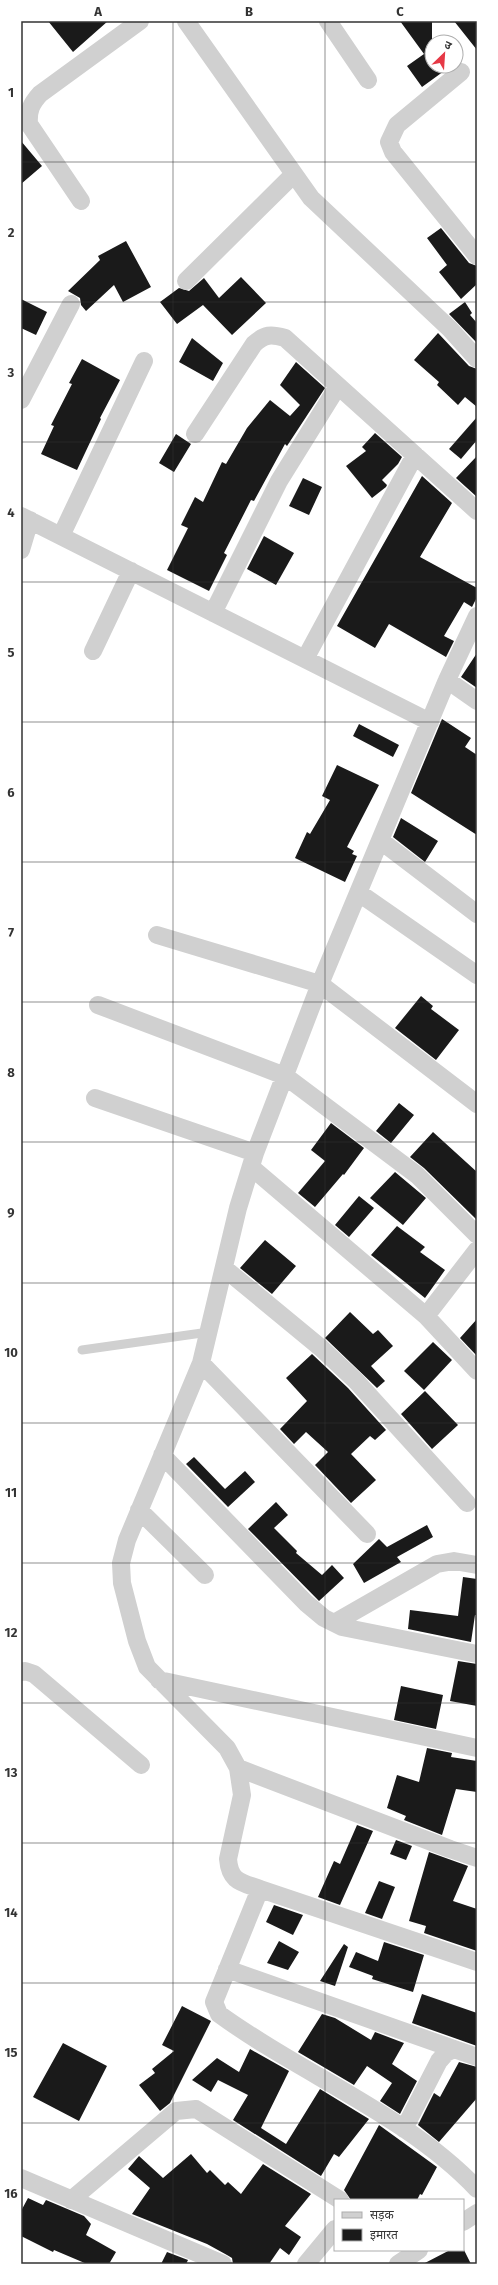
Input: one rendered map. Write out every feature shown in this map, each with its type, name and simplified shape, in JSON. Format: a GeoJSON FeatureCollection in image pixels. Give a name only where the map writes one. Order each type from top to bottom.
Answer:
{"type":"FeatureCollection","features":[{"type":"Feature","properties":{"kind":"street"},"geometry":{"type":"LineString","coordinates":[[81,201],[29,124],[28,114],[31,104],[40,94],[140,21]]}},
{"type":"Feature","properties":{"kind":"street"},"geometry":{"type":"LineString","coordinates":[[186,21],[311,198],[450,329],[477,359]]}},
{"type":"Feature","properties":{"kind":"street"},"geometry":{"type":"LineString","coordinates":[[328,21],[368,80]]}},
{"type":"Feature","properties":{"kind":"street"},"geometry":{"type":"LineString","coordinates":[[459,74],[397,125],[389,142],[393,152],[477,256]]}},
{"type":"Feature","properties":{"kind":"street"},"geometry":{"type":"LineString","coordinates":[[186,281],[294,174]]}},
{"type":"Feature","properties":{"kind":"street"},"geometry":{"type":"LineString","coordinates":[[21,400],[71,304]]}},
{"type":"Feature","properties":{"kind":"street"},"geometry":{"type":"LineString","coordinates":[[195,434],[254,344],[261,337],[272,334],[285,338],[477,511]]}},
{"type":"Feature","properties":{"kind":"street"},"geometry":{"type":"LineString","coordinates":[[61,536],[144,361]]}},
{"type":"Feature","properties":{"kind":"street"},"geometry":{"type":"LineString","coordinates":[[213,613],[279,482],[338,386]]}},
{"type":"Feature","properties":{"kind":"street"},"geometry":{"type":"LineString","coordinates":[[305,659],[415,455]]}},
{"type":"Feature","properties":{"kind":"street"},"geometry":{"type":"LineString","coordinates":[[21,550],[25,518],[430,722]]}},
{"type":"Feature","properties":{"kind":"street"},"geometry":{"type":"LineString","coordinates":[[93,651],[131,571]]}},
{"type":"Feature","properties":{"kind":"street"},"geometry":{"type":"LineString","coordinates":[[477,616],[447,680],[320,984],[253,1160],[238,1208],[201,1363],[139,1510],[127,1540],[121,1563],[122,1583],[140,1648],[147,1667],[227,1748],[238,1768],[242,1795],[228,1859],[229,1870],[236,1880],[477,1962]]}},
{"type":"Feature","properties":{"kind":"street"},"geometry":{"type":"LineString","coordinates":[[447,680],[477,701]]}},
{"type":"Feature","properties":{"kind":"street"},"geometry":{"type":"LineString","coordinates":[[381,841],[477,914]]}},
{"type":"Feature","properties":{"kind":"street"},"geometry":{"type":"LineString","coordinates":[[359,893],[477,975]]}},
{"type":"Feature","properties":{"kind":"street"},"geometry":{"type":"LineString","coordinates":[[157,935],[320,984],[477,1104]]}},
{"type":"Feature","properties":{"kind":"street"},"geometry":{"type":"LineString","coordinates":[[98,1005],[285,1076],[417,1175],[477,1235]]}},
{"type":"Feature","properties":{"kind":"street"},"geometry":{"type":"LineString","coordinates":[[95,1098],[253,1160],[426,1316],[477,1371]]}},
{"type":"Feature","properties":{"kind":"street"},"geometry":{"type":"LineString","coordinates":[[426,1316],[477,1250]]}},
{"type":"Feature","properties":{"kind":"street"},"geometry":{"type":"LineString","coordinates":[[224,1268],[321,1348],[356,1381],[467,1503]]}},
{"type":"Feature","properties":{"kind":"street"},"geometry":{"type":"LineString","coordinates":[[201,1363],[367,1534]]}},
{"type":"Feature","properties":{"kind":"street"},"geometry":{"type":"LineString","coordinates":[[162,1455],[306,1603],[324,1618],[334,1623],[362,1632],[477,1654]]}},
{"type":"Feature","properties":{"kind":"street"},"geometry":{"type":"LineString","coordinates":[[139,1510],[206,1575]]}},
{"type":"Feature","properties":{"kind":"street"},"geometry":{"type":"LineString","coordinates":[[334,1623],[437,1564],[454,1561],[477,1565]]}},
{"type":"Feature","properties":{"kind":"street"},"geometry":{"type":"LineString","coordinates":[[21,1672],[25,1671],[34,1674],[141,1765]]}},
{"type":"Feature","properties":{"kind":"street"},"geometry":{"type":"LineString","coordinates":[[159,1680],[477,1748]]}},
{"type":"Feature","properties":{"kind":"street"},"geometry":{"type":"LineString","coordinates":[[238,1768],[450,1850],[477,1858]]}},
{"type":"Feature","properties":{"kind":"street"},"geometry":{"type":"LineString","coordinates":[[260,1889],[214,2002],[219,2014],[404,2129],[463,2174],[477,2189]]}},
{"type":"Feature","properties":{"kind":"street"},"geometry":{"type":"LineString","coordinates":[[227,1970],[477,2057]]}},
{"type":"Feature","properties":{"kind":"street"},"geometry":{"type":"LineString","coordinates":[[404,2129],[439,2061],[446,2053],[454,2049]]}},
{"type":"Feature","properties":{"kind":"street"},"geometry":{"type":"LineString","coordinates":[[71,2200],[176,2111],[186,2109],[196,2109],[338,2199]]}},
{"type":"Feature","properties":{"kind":"street"},"geometry":{"type":"LineString","coordinates":[[21,2178],[223,2264]]}},
{"type":"Feature","properties":{"kind":"street"},"geometry":{"type":"LineString","coordinates":[[464,2221],[477,2213]]}},
{"type":"Feature","properties":{"kind":"street"},"geometry":{"type":"LineString","coordinates":[[306,2264],[334,2230]]}},
{"type":"Feature","properties":{"kind":"street"},"geometry":{"type":"LineString","coordinates":[[398,2264],[418,2251]]}},
{"type":"Feature","properties":{"kind":"lane"},"geometry":{"type":"LineString","coordinates":[[82,1350],[209,1332]]}},
{"type":"Feature","properties":{"kind":"building"},"geometry":{"type":"Polygon","coordinates":[[[48,21],[108,21],[73,52],[48,21]]]}},
{"type":"Feature","properties":{"kind":"building"},"geometry":{"type":"Polygon","coordinates":[[[400,21],[432,21],[432,34],[424,34],[424,54],[400,21]]]}},
{"type":"Feature","properties":{"kind":"building"},"geometry":{"type":"Polygon","coordinates":[[[454,21],[477,21],[477,50],[454,21]]]}},
{"type":"Feature","properties":{"kind":"building"},"geometry":{"type":"Polygon","coordinates":[[[424,54],[424,74],[440,74],[422,87],[407,66],[424,54]]]}},
{"type":"Feature","properties":{"kind":"building"},"geometry":{"type":"Polygon","coordinates":[[[21,141],[42,166],[21,184],[21,141]]]}},
{"type":"Feature","properties":{"kind":"building"},"geometry":{"type":"Polygon","coordinates":[[[441,228],[469,263],[477,266],[477,284],[461,299],[439,272],[447,265],[427,238],[441,228]]]}},
{"type":"Feature","properties":{"kind":"building"},"geometry":{"type":"Polygon","coordinates":[[[126,241],[151,287],[123,302],[114,285],[86,311],[81,305],[80,298],[68,291],[100,260],[98,256],[126,241]]]}},
{"type":"Feature","properties":{"kind":"building"},"geometry":{"type":"Polygon","coordinates":[[[241,277],[266,303],[232,335],[203,305],[177,324],[160,302],[179,288],[189,291],[204,278],[219,298],[241,277]]]}},
{"type":"Feature","properties":{"kind":"building"},"geometry":{"type":"Polygon","coordinates":[[[21,299],[47,312],[36,335],[21,328],[21,299]]]}},
{"type":"Feature","properties":{"kind":"building"},"geometry":{"type":"Polygon","coordinates":[[[465,302],[472,313],[470,315],[477,323],[477,343],[449,314],[465,302]]]}},
{"type":"Feature","properties":{"kind":"building"},"geometry":{"type":"Polygon","coordinates":[[[438,333],[469,366],[477,369],[477,407],[465,397],[458,405],[437,385],[439,382],[414,360],[438,333]]]}},
{"type":"Feature","properties":{"kind":"building"},"geometry":{"type":"Polygon","coordinates":[[[192,338],[223,363],[213,381],[179,362],[192,338]]]}},
{"type":"Feature","properties":{"kind":"building"},"geometry":{"type":"Polygon","coordinates":[[[82,359],[120,380],[100,418],[101,419],[77,470],[41,454],[54,426],[51,425],[72,384],[69,383],[82,359]]]}},
{"type":"Feature","properties":{"kind":"building"},"geometry":{"type":"Polygon","coordinates":[[[296,362],[325,388],[287,446],[285,444],[254,501],[251,500],[224,553],[227,555],[209,591],[167,570],[188,528],[181,525],[195,497],[203,502],[222,462],[226,464],[247,428],[270,400],[290,416],[300,405],[280,385],[296,362]]]}},
{"type":"Feature","properties":{"kind":"building"},"geometry":{"type":"Polygon","coordinates":[[[477,417],[477,440],[461,459],[449,449],[477,417]]]}},
{"type":"Feature","properties":{"kind":"building"},"geometry":{"type":"Polygon","coordinates":[[[375,433],[402,457],[398,464],[382,480],[387,485],[386,487],[372,498],[346,466],[366,451],[362,447],[375,433]]]}},
{"type":"Feature","properties":{"kind":"building"},"geometry":{"type":"Polygon","coordinates":[[[176,434],[191,444],[174,472],[159,463],[176,434]]]}},
{"type":"Feature","properties":{"kind":"building"},"geometry":{"type":"Polygon","coordinates":[[[477,456],[477,497],[456,478],[477,456]]]}},
{"type":"Feature","properties":{"kind":"building"},"geometry":{"type":"Polygon","coordinates":[[[422,476],[452,503],[420,557],[477,588],[477,597],[472,607],[464,602],[444,636],[454,641],[446,657],[389,624],[375,648],[337,626],[422,476]]]}},
{"type":"Feature","properties":{"kind":"building"},"geometry":{"type":"Polygon","coordinates":[[[303,478],[322,487],[309,515],[289,506],[303,478]]]}},
{"type":"Feature","properties":{"kind":"building"},"geometry":{"type":"Polygon","coordinates":[[[264,536],[294,553],[276,585],[247,569],[264,536]]]}},
{"type":"Feature","properties":{"kind":"building"},"geometry":{"type":"Polygon","coordinates":[[[477,653],[477,688],[461,677],[477,653]]]}},
{"type":"Feature","properties":{"kind":"building"},"geometry":{"type":"Polygon","coordinates":[[[442,719],[471,738],[465,747],[477,755],[477,835],[411,793],[442,719]]]}},
{"type":"Feature","properties":{"kind":"building"},"geometry":{"type":"Polygon","coordinates":[[[359,724],[399,745],[393,757],[353,736],[359,724]]]}},
{"type":"Feature","properties":{"kind":"building"},"geometry":{"type":"Polygon","coordinates":[[[337,765],[379,785],[347,847],[354,851],[352,854],[357,856],[345,882],[295,858],[307,832],[310,834],[330,800],[322,796],[337,765]]]}},
{"type":"Feature","properties":{"kind":"building"},"geometry":{"type":"Polygon","coordinates":[[[401,818],[438,841],[425,862],[393,837],[401,818]]]}},
{"type":"Feature","properties":{"kind":"building"},"geometry":{"type":"Polygon","coordinates":[[[421,996],[433,1006],[431,1009],[459,1030],[436,1060],[395,1028],[421,996]]]}},
{"type":"Feature","properties":{"kind":"building"},"geometry":{"type":"Polygon","coordinates":[[[399,1103],[414,1115],[391,1143],[376,1131],[399,1103]]]}},
{"type":"Feature","properties":{"kind":"building"},"geometry":{"type":"Polygon","coordinates":[[[331,1123],[364,1148],[344,1175],[343,1174],[315,1207],[298,1193],[325,1161],[311,1150],[331,1123]]]}},
{"type":"Feature","properties":{"kind":"building"},"geometry":{"type":"Polygon","coordinates":[[[433,1132],[477,1172],[477,1220],[424,1168],[410,1157],[433,1132]]]}},
{"type":"Feature","properties":{"kind":"building"},"geometry":{"type":"Polygon","coordinates":[[[395,1172],[426,1198],[403,1225],[370,1198],[395,1172]]]}},
{"type":"Feature","properties":{"kind":"building"},"geometry":{"type":"Polygon","coordinates":[[[359,1196],[374,1208],[349,1237],[335,1225],[359,1196]]]}},
{"type":"Feature","properties":{"kind":"building"},"geometry":{"type":"Polygon","coordinates":[[[397,1226],[425,1247],[420,1252],[445,1270],[425,1298],[371,1255],[397,1226]]]}},
{"type":"Feature","properties":{"kind":"building"},"geometry":{"type":"Polygon","coordinates":[[[265,1240],[296,1266],[272,1294],[240,1268],[265,1240]]]}},
{"type":"Feature","properties":{"kind":"building"},"geometry":{"type":"Polygon","coordinates":[[[350,1312],[373,1334],[378,1330],[393,1346],[371,1366],[385,1381],[377,1388],[325,1338],[350,1312]]]}},
{"type":"Feature","properties":{"kind":"building"},"geometry":{"type":"Polygon","coordinates":[[[477,1319],[477,1356],[460,1338],[477,1319]]]}},
{"type":"Feature","properties":{"kind":"building"},"geometry":{"type":"Polygon","coordinates":[[[433,1342],[452,1360],[424,1390],[404,1371],[433,1342]]]}},
{"type":"Feature","properties":{"kind":"building"},"geometry":{"type":"Polygon","coordinates":[[[312,1354],[348,1388],[386,1430],[375,1440],[370,1436],[351,1454],[376,1480],[351,1503],[315,1465],[328,1452],[306,1432],[294,1444],[280,1429],[307,1401],[286,1378],[312,1354]]]}},
{"type":"Feature","properties":{"kind":"building"},"geometry":{"type":"Polygon","coordinates":[[[425,1391],[458,1425],[432,1449],[401,1414],[425,1391]]]}},
{"type":"Feature","properties":{"kind":"building"},"geometry":{"type":"Polygon","coordinates":[[[194,1457],[225,1489],[245,1471],[255,1482],[228,1507],[186,1464],[194,1457]]]}},
{"type":"Feature","properties":{"kind":"building"},"geometry":{"type":"Polygon","coordinates":[[[276,1502],[288,1515],[274,1528],[297,1551],[296,1553],[322,1575],[332,1565],[344,1578],[319,1601],[248,1529],[276,1502]]]}},
{"type":"Feature","properties":{"kind":"building"},"geometry":{"type":"Polygon","coordinates":[[[427,1525],[433,1537],[397,1557],[401,1562],[364,1583],[353,1564],[379,1539],[387,1547],[427,1525]]]}},
{"type":"Feature","properties":{"kind":"building"},"geometry":{"type":"Polygon","coordinates":[[[463,1577],[477,1579],[477,1615],[475,1615],[471,1642],[408,1629],[410,1610],[458,1616],[463,1577]]]}},
{"type":"Feature","properties":{"kind":"building"},"geometry":{"type":"Polygon","coordinates":[[[458,1661],[477,1664],[477,1706],[450,1701],[458,1661]]]}},
{"type":"Feature","properties":{"kind":"building"},"geometry":{"type":"Polygon","coordinates":[[[401,1686],[443,1695],[436,1729],[394,1720],[401,1686]]]}},
{"type":"Feature","properties":{"kind":"building"},"geometry":{"type":"Polygon","coordinates":[[[427,1748],[452,1753],[451,1757],[477,1761],[477,1792],[456,1789],[442,1835],[404,1820],[406,1816],[387,1808],[397,1775],[419,1782],[427,1748]]]}},
{"type":"Feature","properties":{"kind":"building"},"geometry":{"type":"Polygon","coordinates":[[[357,1825],[373,1831],[340,1905],[318,1897],[334,1861],[340,1864],[357,1825]]]}},
{"type":"Feature","properties":{"kind":"building"},"geometry":{"type":"Polygon","coordinates":[[[396,1840],[412,1846],[406,1860],[390,1854],[396,1840]]]}},
{"type":"Feature","properties":{"kind":"building"},"geometry":{"type":"Polygon","coordinates":[[[429,1852],[468,1866],[453,1901],[477,1909],[477,1951],[424,1933],[426,1926],[409,1921],[429,1852]]]}},
{"type":"Feature","properties":{"kind":"building"},"geometry":{"type":"Polygon","coordinates":[[[379,1881],[395,1887],[382,1919],[365,1913],[379,1881]]]}},
{"type":"Feature","properties":{"kind":"building"},"geometry":{"type":"Polygon","coordinates":[[[274,1905],[303,1915],[293,1935],[266,1922],[274,1905]]]}},
{"type":"Feature","properties":{"kind":"building"},"geometry":{"type":"Polygon","coordinates":[[[279,1941],[299,1952],[288,1970],[267,1963],[279,1941]]]}},
{"type":"Feature","properties":{"kind":"building"},"geometry":{"type":"Polygon","coordinates":[[[384,1942],[424,1955],[413,1992],[372,1979],[373,1976],[349,1967],[356,1952],[378,1961],[384,1942]]]}},
{"type":"Feature","properties":{"kind":"building"},"geometry":{"type":"Polygon","coordinates":[[[344,1944],[348,1947],[335,1986],[320,1981],[344,1944]]]}},
{"type":"Feature","properties":{"kind":"building"},"geometry":{"type":"Polygon","coordinates":[[[422,1994],[477,2013],[477,2046],[412,2023],[422,1994]]]}},
{"type":"Feature","properties":{"kind":"building"},"geometry":{"type":"Polygon","coordinates":[[[182,2006],[211,2021],[170,2103],[160,2111],[139,2085],[155,2073],[152,2069],[174,2051],[162,2045],[182,2006]]]}},
{"type":"Feature","properties":{"kind":"building"},"geometry":{"type":"Polygon","coordinates":[[[322,2014],[335,2018],[371,2040],[375,2032],[404,2043],[392,2064],[417,2081],[400,2114],[380,2101],[392,2083],[367,2066],[354,2085],[298,2052],[322,2014]]]}},
{"type":"Feature","properties":{"kind":"building"},"geometry":{"type":"Polygon","coordinates":[[[63,2043],[107,2066],[79,2121],[33,2097],[63,2043]]]}},
{"type":"Feature","properties":{"kind":"building"},"geometry":{"type":"Polygon","coordinates":[[[250,2049],[289,2071],[261,2128],[286,2144],[320,2089],[369,2119],[339,2157],[334,2154],[321,2176],[233,2120],[248,2095],[218,2080],[211,2092],[192,2080],[217,2058],[239,2072],[250,2049]]]}},
{"type":"Feature","properties":{"kind":"building"},"geometry":{"type":"Polygon","coordinates":[[[459,2062],[477,2067],[477,2098],[439,2142],[418,2125],[434,2093],[440,2097],[459,2062]]]}},
{"type":"Feature","properties":{"kind":"building"},"geometry":{"type":"Polygon","coordinates":[[[379,2125],[437,2167],[422,2195],[420,2194],[418,2199],[350,2199],[344,2190],[379,2125]]]}},
{"type":"Feature","properties":{"kind":"building"},"geometry":{"type":"Polygon","coordinates":[[[191,2154],[207,2173],[210,2170],[225,2185],[228,2182],[241,2194],[263,2164],[311,2194],[285,2226],[301,2237],[289,2255],[280,2248],[269,2264],[233,2264],[232,2258],[207,2244],[132,2214],[150,2188],[128,2169],[139,2156],[163,2178],[191,2154]]]}},
{"type":"Feature","properties":{"kind":"building"},"geometry":{"type":"Polygon","coordinates":[[[28,2198],[43,2205],[46,2200],[84,2216],[91,2224],[86,2235],[116,2252],[109,2264],[87,2264],[54,2250],[53,2252],[21,2236],[21,2211],[28,2198]]]}},
{"type":"Feature","properties":{"kind":"building"},"geometry":{"type":"Polygon","coordinates":[[[464,2250],[471,2264],[423,2264],[448,2251],[464,2250]]]}},
{"type":"Feature","properties":{"kind":"building"},"geometry":{"type":"Polygon","coordinates":[[[167,2252],[188,2260],[186,2264],[161,2264],[167,2252]]]}}]}
